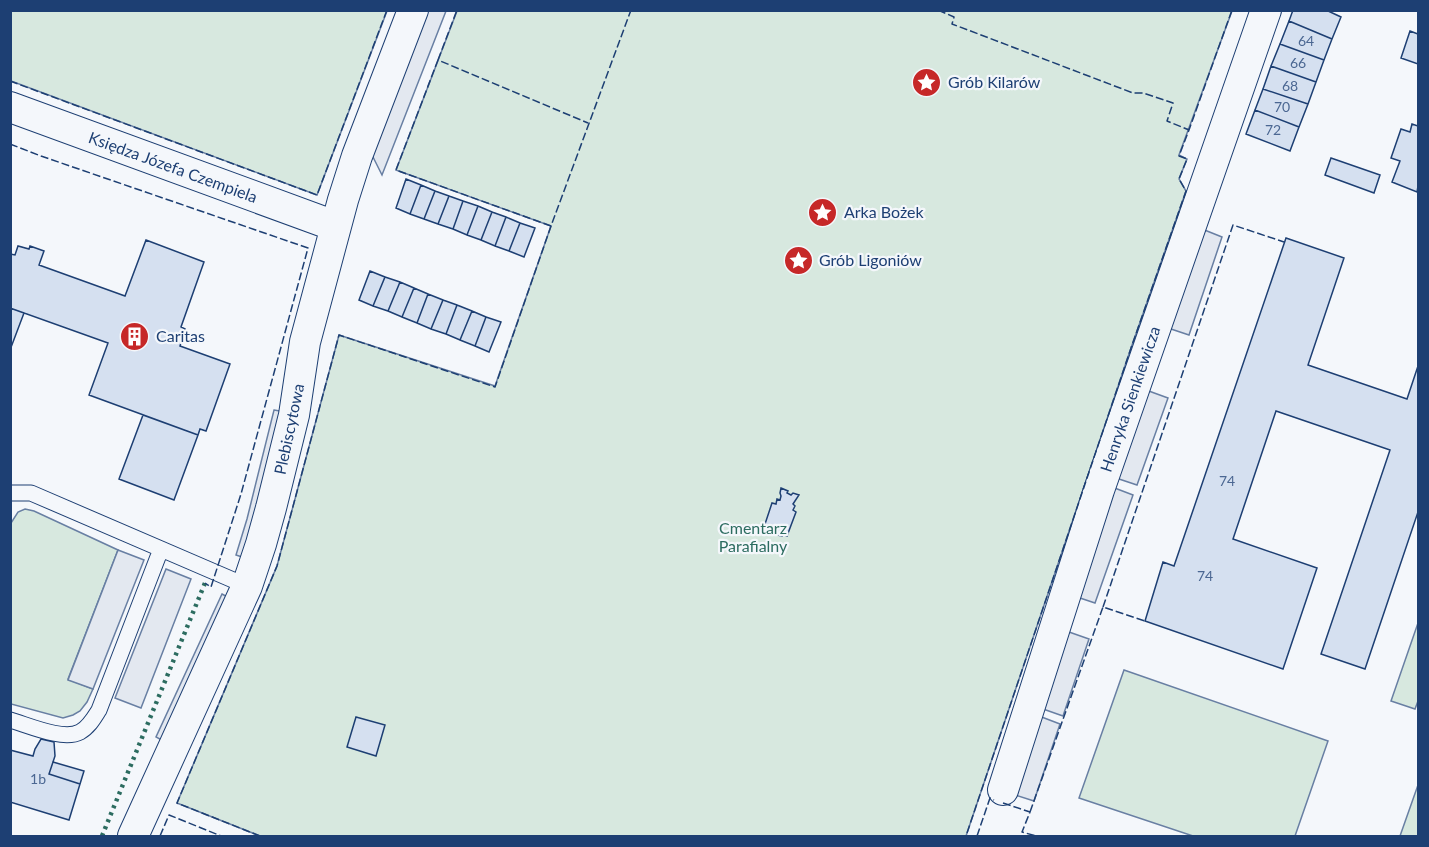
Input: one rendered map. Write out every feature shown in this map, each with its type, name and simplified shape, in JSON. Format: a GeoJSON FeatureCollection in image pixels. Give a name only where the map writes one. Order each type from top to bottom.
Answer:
{"type":"FeatureCollection","features":[{"type":"Feature","properties":{"kind":"street","name":"Plebiscytowa"},"geometry":{"type":"LineString","coordinates":[[133,837],[247,586],[271,508],[294,415],[305,342],[335,226],[350,176],[413,10]]}},
{"type":"Feature","properties":{"kind":"street","name":"Henryka Sienkiewicza"},"geometry":{"type":"LineString","coordinates":[[1003,790],[1099,490],[1266,10]]}},
{"type":"Feature","properties":{"kind":"street","name":"Księdza Józefa Czempiela"},"geometry":{"type":"LineString","coordinates":[[10,107],[335,226]]}},
{"type":"Feature","properties":{"kind":"lane"},"geometry":{"type":"LineString","coordinates":[[10,493],[31,493],[247,586]]}},
{"type":"Feature","properties":{"kind":"lane"},"geometry":{"type":"LineString","coordinates":[[10,720],[56,734],[70,735],[80,732],[91,723],[99,710],[161,549]]}},
{"type":"Feature","properties":{"kind":"green space"},"geometry":{"type":"Polygon","coordinates":[[[10,11],[387,11],[317,195],[11,81],[10,11]]]}},
{"type":"Feature","properties":{"kind":"green space","name":"Cmentarz Parafialny"},"geometry":{"type":"Polygon","coordinates":[[[457,11],[1232,11],[1179,155],[1187,159],[1179,179],[1186,191],[966,836],[260,836],[177,803],[277,566],[339,335],[495,386],[551,226],[396,170],[457,11]]]}},
{"type":"Feature","properties":{"kind":"green space"},"geometry":{"type":"Polygon","coordinates":[[[25,509],[34,511],[118,550],[68,679],[93,689],[80,711],[63,718],[11,704],[11,523],[18,512],[25,509]]]}},
{"type":"Feature","properties":{"kind":"green space"},"geometry":{"type":"Polygon","coordinates":[[[1418,623],[1418,701],[1415,709],[1391,701],[1418,623]]]}},
{"type":"Feature","properties":{"kind":"green space"},"geometry":{"type":"Polygon","coordinates":[[[1124,670],[1328,741],[1295,836],[1193,836],[1079,798],[1124,670]]]}},
{"type":"Feature","properties":{"kind":"green space"},"geometry":{"type":"Polygon","coordinates":[[[1418,785],[1418,836],[1400,836],[1418,785]]]}},
{"type":"Feature","properties":{"kind":"shaded area"},"geometry":{"type":"Polygon","coordinates":[[[422,11],[446,11],[382,175],[369,149],[422,11]]]}},
{"type":"Feature","properties":{"kind":"shaded area"},"geometry":{"type":"Polygon","coordinates":[[[1202,229],[1222,237],[1189,335],[1168,328],[1202,229]]]}},
{"type":"Feature","properties":{"kind":"shaded area"},"geometry":{"type":"Polygon","coordinates":[[[1146,390],[1168,398],[1137,485],[1116,478],[1146,390]]]}},
{"type":"Feature","properties":{"kind":"shaded area"},"geometry":{"type":"Polygon","coordinates":[[[274,410],[286,412],[248,559],[236,555],[274,410]]]}},
{"type":"Feature","properties":{"kind":"shaded area"},"geometry":{"type":"Polygon","coordinates":[[[1112,487],[1133,495],[1095,603],[1074,596],[1112,487]]]}},
{"type":"Feature","properties":{"kind":"shaded area"},"geometry":{"type":"Polygon","coordinates":[[[118,550],[144,560],[93,689],[68,680],[118,550]]]}},
{"type":"Feature","properties":{"kind":"shaded area"},"geometry":{"type":"Polygon","coordinates":[[[166,569],[191,579],[141,708],[115,698],[166,569]]]}},
{"type":"Feature","properties":{"kind":"shaded area"},"geometry":{"type":"Polygon","coordinates":[[[222,594],[233,600],[167,743],[156,737],[222,594]]]}},
{"type":"Feature","properties":{"kind":"shaded area"},"geometry":{"type":"Polygon","coordinates":[[[1069,632],[1089,639],[1063,716],[1043,709],[1069,632]]]}},
{"type":"Feature","properties":{"kind":"shaded area"},"geometry":{"type":"Polygon","coordinates":[[[1039,716],[1060,724],[1034,801],[1012,794],[1039,716]]]}},
{"type":"Feature","properties":{"kind":"building"},"geometry":{"type":"Polygon","coordinates":[[[1293,10],[1326,10],[1341,17],[1332,39],[1289,21],[1293,10]]]}},
{"type":"Feature","properties":{"kind":"building"},"geometry":{"type":"Polygon","coordinates":[[[1289,21],[1332,39],[1324,60],[1280,44],[1289,21]]]}},
{"type":"Feature","properties":{"kind":"building"},"geometry":{"type":"Polygon","coordinates":[[[1410,31],[1418,34],[1418,64],[1401,58],[1410,31]]]}},
{"type":"Feature","properties":{"kind":"building"},"geometry":{"type":"Polygon","coordinates":[[[1280,44],[1324,60],[1316,82],[1271,66],[1280,44]]]}},
{"type":"Feature","properties":{"kind":"building"},"geometry":{"type":"Polygon","coordinates":[[[1271,66],[1316,82],[1308,104],[1263,89],[1271,66]]]}},
{"type":"Feature","properties":{"kind":"building"},"geometry":{"type":"Polygon","coordinates":[[[1263,89],[1308,104],[1299,127],[1255,110],[1263,89]]]}},
{"type":"Feature","properties":{"kind":"building"},"geometry":{"type":"Polygon","coordinates":[[[1255,110],[1299,127],[1290,151],[1246,134],[1255,110]]]}},
{"type":"Feature","properties":{"kind":"building"},"geometry":{"type":"Polygon","coordinates":[[[1412,124],[1418,126],[1417,192],[1392,182],[1400,161],[1391,158],[1401,129],[1410,132],[1412,124]]]}},
{"type":"Feature","properties":{"kind":"building"},"geometry":{"type":"Polygon","coordinates":[[[1331,158],[1380,175],[1374,193],[1325,175],[1331,158]]]}},
{"type":"Feature","properties":{"kind":"building"},"geometry":{"type":"Polygon","coordinates":[[[406,179],[421,185],[410,214],[396,208],[406,179]]]}},
{"type":"Feature","properties":{"kind":"building"},"geometry":{"type":"Polygon","coordinates":[[[421,185],[435,191],[424,219],[410,214],[421,185]]]}},
{"type":"Feature","properties":{"kind":"building"},"geometry":{"type":"Polygon","coordinates":[[[435,191],[449,196],[438,224],[424,219],[435,191]]]}},
{"type":"Feature","properties":{"kind":"building"},"geometry":{"type":"Polygon","coordinates":[[[449,196],[463,201],[453,229],[438,224],[449,196]]]}},
{"type":"Feature","properties":{"kind":"building"},"geometry":{"type":"Polygon","coordinates":[[[463,201],[478,206],[467,235],[453,229],[463,201]]]}},
{"type":"Feature","properties":{"kind":"building"},"geometry":{"type":"Polygon","coordinates":[[[478,206],[492,212],[481,240],[467,235],[478,206]]]}},
{"type":"Feature","properties":{"kind":"building"},"geometry":{"type":"Polygon","coordinates":[[[492,212],[506,217],[495,246],[481,240],[492,212]]]}},
{"type":"Feature","properties":{"kind":"building"},"geometry":{"type":"Polygon","coordinates":[[[506,217],[520,223],[509,251],[495,246],[506,217]]]}},
{"type":"Feature","properties":{"kind":"building"},"geometry":{"type":"Polygon","coordinates":[[[520,223],[535,228],[524,257],[509,251],[520,223]]]}},
{"type":"Feature","properties":{"kind":"building"},"geometry":{"type":"Polygon","coordinates":[[[1286,238],[1344,258],[1308,365],[1407,399],[1418,366],[1418,512],[1365,669],[1321,654],[1390,450],[1276,411],[1233,539],[1317,568],[1283,669],[1145,621],[1163,562],[1174,566],[1286,238]]]}},
{"type":"Feature","properties":{"kind":"building","name":"Caritas"},"geometry":{"type":"Polygon","coordinates":[[[146,240],[204,262],[181,327],[185,329],[180,346],[230,364],[206,431],[200,429],[198,435],[89,395],[108,343],[10,308],[10,254],[15,255],[18,246],[29,249],[30,246],[44,251],[39,265],[125,296],[146,240]]]}},
{"type":"Feature","properties":{"kind":"building"},"geometry":{"type":"Polygon","coordinates":[[[370,271],[385,277],[373,306],[359,300],[370,271]]]}},
{"type":"Feature","properties":{"kind":"building"},"geometry":{"type":"Polygon","coordinates":[[[385,277],[400,282],[388,311],[373,306],[385,277]]]}},
{"type":"Feature","properties":{"kind":"building"},"geometry":{"type":"Polygon","coordinates":[[[400,282],[414,288],[402,317],[388,311],[400,282]]]}},
{"type":"Feature","properties":{"kind":"building"},"geometry":{"type":"Polygon","coordinates":[[[414,288],[428,294],[417,323],[402,317],[414,288]]]}},
{"type":"Feature","properties":{"kind":"building"},"geometry":{"type":"Polygon","coordinates":[[[428,294],[443,300],[431,329],[417,323],[428,294]]]}},
{"type":"Feature","properties":{"kind":"building"},"geometry":{"type":"Polygon","coordinates":[[[443,300],[457,305],[446,334],[431,329],[443,300]]]}},
{"type":"Feature","properties":{"kind":"building"},"geometry":{"type":"Polygon","coordinates":[[[457,305],[472,311],[460,340],[446,334],[457,305]]]}},
{"type":"Feature","properties":{"kind":"building"},"geometry":{"type":"Polygon","coordinates":[[[10,308],[24,313],[10,350],[10,308]]]}},
{"type":"Feature","properties":{"kind":"building"},"geometry":{"type":"Polygon","coordinates":[[[472,311],[486,317],[475,346],[460,340],[472,311]]]}},
{"type":"Feature","properties":{"kind":"building"},"geometry":{"type":"Polygon","coordinates":[[[486,317],[501,322],[489,352],[475,346],[486,317]]]}},
{"type":"Feature","properties":{"kind":"building"},"geometry":{"type":"Polygon","coordinates":[[[143,415],[198,435],[174,500],[119,479],[143,415]]]}},
{"type":"Feature","properties":{"kind":"building"},"geometry":{"type":"Polygon","coordinates":[[[781,488],[791,495],[793,493],[799,495],[793,504],[795,506],[793,510],[796,512],[787,536],[777,535],[777,532],[772,533],[764,527],[772,503],[776,504],[777,499],[780,500],[781,488]]]}},
{"type":"Feature","properties":{"kind":"building"},"geometry":{"type":"Polygon","coordinates":[[[356,717],[385,725],[376,756],[347,747],[356,717]]]}},
{"type":"Feature","properties":{"kind":"building"},"geometry":{"type":"Polygon","coordinates":[[[41,739],[54,742],[55,756],[49,774],[80,784],[69,820],[10,802],[10,750],[33,756],[41,739]]]}},
{"type":"Feature","properties":{"kind":"building"},"geometry":{"type":"Polygon","coordinates":[[[53,762],[84,771],[80,784],[49,774],[53,762]]]}},
{"type":"Feature","properties":{"kind":"hedge"},"geometry":{"type":"LineString","coordinates":[[102,836],[205,583]]}},
{"type":"Feature","properties":{"kind":"fence"},"geometry":{"type":"LineString","coordinates":[[10,81],[317,195],[387,10]]}},
{"type":"Feature","properties":{"kind":"fence"},"geometry":{"type":"LineString","coordinates":[[438,60],[457,10]]}},
{"type":"Feature","properties":{"kind":"fence"},"geometry":{"type":"LineString","coordinates":[[260,836],[177,803],[277,566],[339,335],[495,387],[551,226],[631,10]]}},
{"type":"Feature","properties":{"kind":"fence"},"geometry":{"type":"LineString","coordinates":[[938,10],[954,17],[952,24],[1133,93],[1143,93],[1173,103],[1167,121],[1189,130],[1179,156],[1187,159],[1179,179],[1186,191],[966,836]]}},
{"type":"Feature","properties":{"kind":"fence"},"geometry":{"type":"LineString","coordinates":[[1187,129],[1189,130],[1232,10]]}},
{"type":"Feature","properties":{"kind":"fence"},"geometry":{"type":"LineString","coordinates":[[551,226],[396,170],[438,60],[588,123]]}},
{"type":"Feature","properties":{"kind":"fence"},"geometry":{"type":"LineString","coordinates":[[10,144],[308,248],[241,494],[211,587],[205,583]]}},
{"type":"Feature","properties":{"kind":"fence"},"geometry":{"type":"LineString","coordinates":[[1103,607],[1233,225],[1284,242]]}},
{"type":"Feature","properties":{"kind":"fence"},"geometry":{"type":"LineString","coordinates":[[1030,812],[1103,607],[1145,621]]}},
{"type":"Feature","properties":{"kind":"fence"},"geometry":{"type":"LineString","coordinates":[[977,836],[990,798],[994,800]]}},
{"type":"Feature","properties":{"kind":"fence"},"geometry":{"type":"LineString","coordinates":[[1003,803],[1030,812],[1022,832],[1036,836]]}},
{"type":"Feature","properties":{"kind":"fence"},"geometry":{"type":"LineString","coordinates":[[160,836],[169,815],[221,836]]}},
{"type":"Feature","properties":{"kind":"place","name":"Grób Kilarów"},"geometry":{"type":"Point","coordinates":[927,82]}},
{"type":"Feature","properties":{"kind":"place","name":"Arka Bożek"},"geometry":{"type":"Point","coordinates":[823,212]}},
{"type":"Feature","properties":{"kind":"place","name":"Grób Ligoniów"},"geometry":{"type":"Point","coordinates":[798,260]}},
{"type":"Feature","properties":{"kind":"place","name":"Caritas"},"geometry":{"type":"Point","coordinates":[135,336]}}]}
